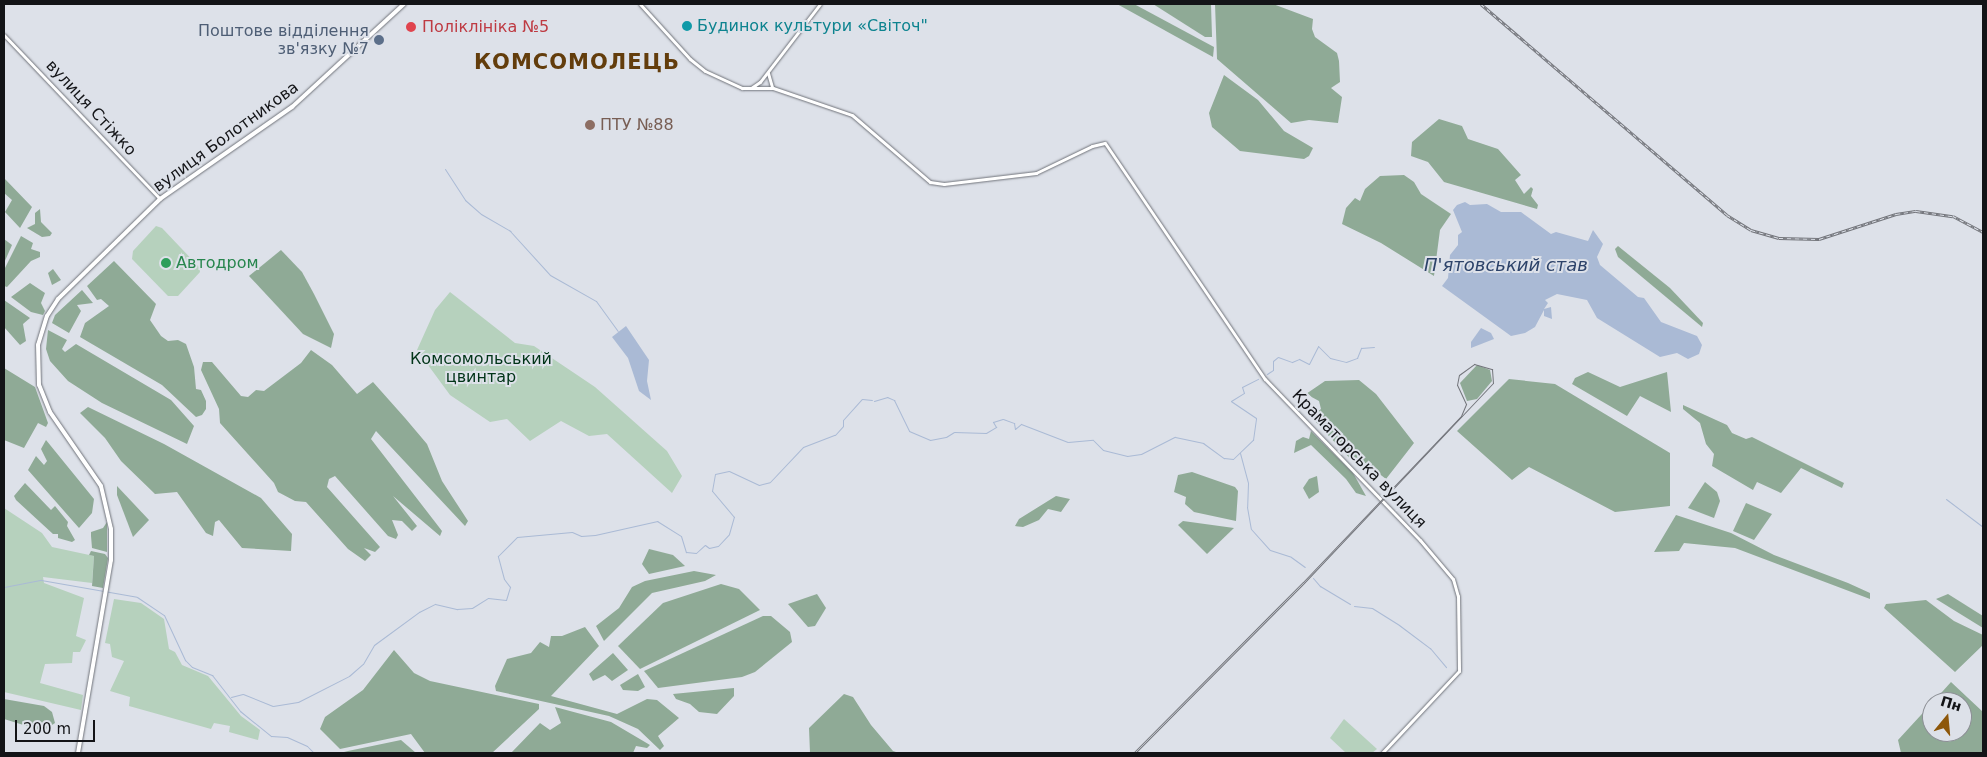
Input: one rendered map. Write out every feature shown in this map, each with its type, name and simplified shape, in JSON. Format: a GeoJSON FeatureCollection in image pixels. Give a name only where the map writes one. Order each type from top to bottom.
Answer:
{"type":"FeatureCollection","features":[{"type":"Feature","properties":{"kind":"main road","name":"вулиця Болотникова"},"geometry":{"type":"LineString","coordinates":[[78,753],[112,548],[106,498],[94,474],[50,412],[40,385],[39,338],[50,309],[160,199],[292,108],[404,4]]}},
{"type":"Feature","properties":{"kind":"street"},"geometry":{"type":"LineString","coordinates":[[640,4],[694,64],[726,82],[748,89],[773,88],[768,71]]}},
{"type":"Feature","properties":{"kind":"street"},"geometry":{"type":"LineString","coordinates":[[748,89],[760,82],[820,4]]}},
{"type":"Feature","properties":{"kind":"street","name":"вулиця Стіжко"},"geometry":{"type":"LineString","coordinates":[[4,34],[160,199]]}},
{"type":"Feature","properties":{"kind":"street","name":"Краматорська вулиця"},"geometry":{"type":"LineString","coordinates":[[773,88],[857,117],[910,166],[935,183],[1036,173],[1092,146],[1105,143],[1269,385],[1450,574],[1458,596],[1459,671],[1382,753]]}},
{"type":"Feature","properties":{"kind":"green space"},"geometry":{"type":"Polygon","coordinates":[[[1117,4],[1134,4],[1214,47],[1213,57],[1117,4]]]}},
{"type":"Feature","properties":{"kind":"green space"},"geometry":{"type":"Polygon","coordinates":[[[1153,4],[1211,4],[1212,37],[1205,37],[1153,4]]]}},
{"type":"Feature","properties":{"kind":"green space"},"geometry":{"type":"Polygon","coordinates":[[[1215,4],[1273,4],[1313,19],[1312,29],[1315,37],[1337,53],[1339,61],[1340,82],[1331,88],[1342,97],[1338,123],[1309,120],[1291,123],[1217,59],[1215,4]]]}},
{"type":"Feature","properties":{"kind":"green space"},"geometry":{"type":"Polygon","coordinates":[[[1224,75],[1258,100],[1284,131],[1313,148],[1309,156],[1304,159],[1240,151],[1212,127],[1209,113],[1224,75]]]}},
{"type":"Feature","properties":{"kind":"green space"},"geometry":{"type":"Polygon","coordinates":[[[1439,119],[1462,126],[1468,139],[1498,149],[1521,175],[1515,180],[1524,194],[1531,187],[1533,189],[1531,196],[1538,205],[1537,209],[1444,182],[1428,162],[1411,156],[1412,142],[1439,119]]]}},
{"type":"Feature","properties":{"kind":"green space"},"geometry":{"type":"Polygon","coordinates":[[[1404,175],[1414,182],[1421,194],[1451,214],[1440,230],[1434,276],[1381,243],[1342,224],[1346,208],[1355,198],[1360,201],[1365,189],[1380,176],[1404,175]]]}},
{"type":"Feature","properties":{"kind":"green space"},"geometry":{"type":"Polygon","coordinates":[[[4,178],[32,207],[20,228],[5,212],[12,200],[4,193],[4,178]]]}},
{"type":"Feature","properties":{"kind":"green space"},"geometry":{"type":"Polygon","coordinates":[[[40,209],[41,222],[52,233],[50,236],[42,237],[27,228],[35,224],[35,213],[40,209]]]}},
{"type":"Feature","properties":{"kind":"green space","name":"Автодром"},"geometry":{"type":"Polygon","coordinates":[[[156,226],[162,228],[199,267],[200,272],[178,296],[168,296],[132,259],[133,251],[156,226]]]}},
{"type":"Feature","properties":{"kind":"green space"},"geometry":{"type":"Polygon","coordinates":[[[21,236],[33,243],[31,249],[40,252],[40,257],[31,261],[7,287],[4,286],[4,270],[21,236]]]}},
{"type":"Feature","properties":{"kind":"green space"},"geometry":{"type":"Polygon","coordinates":[[[4,239],[12,245],[4,263],[4,239]]]}},
{"type":"Feature","properties":{"kind":"green space"},"geometry":{"type":"Polygon","coordinates":[[[1618,246],[1670,288],[1703,323],[1702,327],[1618,257],[1615,249],[1618,246]]]}},
{"type":"Feature","properties":{"kind":"green space"},"geometry":{"type":"Polygon","coordinates":[[[281,250],[302,272],[314,294],[334,334],[331,348],[303,334],[249,276],[281,250]]]}},
{"type":"Feature","properties":{"kind":"green space"},"geometry":{"type":"Polygon","coordinates":[[[114,261],[156,304],[150,320],[161,336],[168,341],[178,340],[186,344],[194,367],[196,389],[201,390],[206,401],[206,409],[202,415],[196,417],[162,385],[80,337],[85,323],[109,306],[101,299],[97,300],[87,286],[114,261]]]}},
{"type":"Feature","properties":{"kind":"green space"},"geometry":{"type":"Polygon","coordinates":[[[53,269],[61,280],[52,285],[48,273],[53,269]]]}},
{"type":"Feature","properties":{"kind":"green space"},"geometry":{"type":"Polygon","coordinates":[[[30,283],[45,293],[41,303],[45,311],[43,315],[31,312],[11,297],[30,283]]]}},
{"type":"Feature","properties":{"kind":"green space"},"geometry":{"type":"Polygon","coordinates":[[[82,290],[93,303],[77,305],[81,311],[69,333],[52,323],[55,315],[82,290]]]}},
{"type":"Feature","properties":{"kind":"green space","name":"Комсомольський цвинтар"},"geometry":{"type":"Polygon","coordinates":[[[450,292],[515,343],[534,346],[595,387],[667,451],[682,476],[672,493],[607,434],[589,436],[561,421],[530,441],[507,419],[490,422],[450,395],[417,350],[435,310],[450,292]]]}},
{"type":"Feature","properties":{"kind":"green space"},"geometry":{"type":"Polygon","coordinates":[[[4,300],[30,318],[23,324],[26,341],[20,345],[4,327],[4,300]]]}},
{"type":"Feature","properties":{"kind":"green space"},"geometry":{"type":"Polygon","coordinates":[[[48,330],[67,340],[62,349],[65,352],[76,344],[171,400],[194,426],[187,444],[102,403],[68,381],[50,361],[46,349],[48,330]]]}},
{"type":"Feature","properties":{"kind":"green space"},"geometry":{"type":"Polygon","coordinates":[[[311,350],[332,365],[357,394],[373,382],[405,418],[427,444],[442,481],[468,521],[465,526],[376,431],[371,439],[442,531],[440,536],[393,496],[417,526],[412,531],[402,521],[392,520],[398,535],[396,539],[388,536],[335,476],[329,479],[327,487],[380,547],[375,552],[364,548],[371,555],[365,561],[348,549],[306,502],[295,501],[278,492],[274,483],[220,423],[219,409],[201,370],[203,362],[212,362],[241,396],[248,397],[256,390],[264,391],[301,363],[311,350]]]}},
{"type":"Feature","properties":{"kind":"green space"},"geometry":{"type":"Polygon","coordinates":[[[1477,365],[1490,370],[1492,381],[1477,399],[1467,401],[1460,383],[1477,365]]]}},
{"type":"Feature","properties":{"kind":"green space"},"geometry":{"type":"Polygon","coordinates":[[[4,368],[35,387],[48,423],[46,427],[38,423],[24,448],[4,440],[4,368]]]}},
{"type":"Feature","properties":{"kind":"green space"},"geometry":{"type":"Polygon","coordinates":[[[1588,372],[1620,387],[1667,372],[1671,412],[1640,396],[1627,416],[1572,384],[1575,378],[1588,372]]]}},
{"type":"Feature","properties":{"kind":"green space"},"geometry":{"type":"Polygon","coordinates":[[[1509,379],[1555,384],[1670,453],[1670,506],[1615,512],[1529,467],[1512,480],[1457,431],[1509,379]]]}},
{"type":"Feature","properties":{"kind":"green space"},"geometry":{"type":"Polygon","coordinates":[[[1359,380],[1376,394],[1414,443],[1386,479],[1364,462],[1358,467],[1311,417],[1321,409],[1319,401],[1306,394],[1325,381],[1359,380]]]}},
{"type":"Feature","properties":{"kind":"green space"},"geometry":{"type":"Polygon","coordinates":[[[1683,405],[1727,425],[1732,433],[1746,439],[1752,437],[1844,483],[1842,488],[1801,468],[1781,493],[1757,482],[1753,490],[1712,466],[1714,454],[1706,444],[1700,423],[1683,409],[1683,405]]]}},
{"type":"Feature","properties":{"kind":"green space"},"geometry":{"type":"Polygon","coordinates":[[[88,407],[164,444],[261,498],[292,534],[291,551],[242,548],[219,520],[215,522],[213,536],[206,533],[177,492],[155,494],[121,461],[105,438],[80,413],[88,407]]]}},
{"type":"Feature","properties":{"kind":"green space"},"geometry":{"type":"Polygon","coordinates":[[[1311,431],[1353,473],[1366,496],[1356,493],[1346,479],[1311,445],[1294,453],[1296,441],[1303,437],[1309,439],[1311,431]]]}},
{"type":"Feature","properties":{"kind":"green space"},"geometry":{"type":"Polygon","coordinates":[[[46,440],[94,499],[92,513],[79,528],[28,470],[36,456],[44,465],[47,461],[41,449],[46,440]]]}},
{"type":"Feature","properties":{"kind":"green space"},"geometry":{"type":"Polygon","coordinates":[[[1192,472],[1235,487],[1238,491],[1236,521],[1194,512],[1185,504],[1186,497],[1174,492],[1178,475],[1192,472]]]}},
{"type":"Feature","properties":{"kind":"green space"},"geometry":{"type":"Polygon","coordinates":[[[1317,476],[1319,492],[1309,499],[1303,488],[1309,479],[1317,476]]]}},
{"type":"Feature","properties":{"kind":"green space"},"geometry":{"type":"Polygon","coordinates":[[[1705,482],[1717,492],[1720,501],[1714,518],[1688,508],[1705,482]]]}},
{"type":"Feature","properties":{"kind":"green space"},"geometry":{"type":"Polygon","coordinates":[[[25,483],[51,510],[55,506],[68,522],[67,526],[75,540],[72,542],[58,538],[58,534],[53,534],[16,500],[14,496],[25,483]]]}},
{"type":"Feature","properties":{"kind":"green space"},"geometry":{"type":"Polygon","coordinates":[[[117,486],[149,520],[133,537],[117,495],[117,486]]]}},
{"type":"Feature","properties":{"kind":"green space"},"geometry":{"type":"Polygon","coordinates":[[[1056,496],[1070,499],[1061,512],[1048,509],[1039,520],[1023,527],[1015,526],[1019,519],[1056,496]]]}},
{"type":"Feature","properties":{"kind":"green space"},"geometry":{"type":"Polygon","coordinates":[[[1746,503],[1772,514],[1754,540],[1733,531],[1746,503]]]}},
{"type":"Feature","properties":{"kind":"green space"},"geometry":{"type":"Polygon","coordinates":[[[4,508],[42,533],[52,547],[94,556],[92,583],[43,577],[44,583],[84,598],[76,636],[86,640],[80,652],[73,652],[72,663],[45,664],[40,683],[83,695],[81,710],[4,692],[4,508]]]}},
{"type":"Feature","properties":{"kind":"green space"},"geometry":{"type":"Polygon","coordinates":[[[1676,515],[1731,533],[1774,555],[1848,583],[1870,593],[1870,599],[1735,548],[1684,543],[1679,551],[1654,552],[1676,515]]]}},
{"type":"Feature","properties":{"kind":"green space"},"geometry":{"type":"Polygon","coordinates":[[[1183,521],[1234,528],[1207,554],[1178,525],[1183,521]]]}},
{"type":"Feature","properties":{"kind":"green space"},"geometry":{"type":"Polygon","coordinates":[[[107,522],[107,552],[92,548],[91,532],[103,528],[107,522]]]}},
{"type":"Feature","properties":{"kind":"green space"},"geometry":{"type":"Polygon","coordinates":[[[649,549],[673,555],[685,566],[649,574],[642,564],[649,549]]]}},
{"type":"Feature","properties":{"kind":"green space"},"geometry":{"type":"Polygon","coordinates":[[[91,551],[105,554],[108,558],[103,588],[92,586],[94,556],[89,555],[91,551]]]}},
{"type":"Feature","properties":{"kind":"green space"},"geometry":{"type":"Polygon","coordinates":[[[694,571],[716,575],[705,581],[652,593],[604,641],[596,626],[619,608],[632,587],[645,581],[694,571]]]}},
{"type":"Feature","properties":{"kind":"green space"},"geometry":{"type":"Polygon","coordinates":[[[721,584],[739,589],[760,610],[640,669],[618,646],[663,603],[721,584]]]}},
{"type":"Feature","properties":{"kind":"green space"},"geometry":{"type":"Polygon","coordinates":[[[817,594],[826,608],[815,626],[808,627],[788,604],[817,594]]]}},
{"type":"Feature","properties":{"kind":"green space"},"geometry":{"type":"Polygon","coordinates":[[[1948,594],[1983,616],[1983,628],[1936,599],[1948,594]]]}},
{"type":"Feature","properties":{"kind":"green space"},"geometry":{"type":"Polygon","coordinates":[[[114,599],[141,603],[164,619],[169,649],[175,652],[182,665],[208,676],[241,716],[260,730],[258,740],[229,732],[230,726],[214,723],[211,729],[129,706],[130,697],[110,691],[124,661],[112,657],[110,644],[105,643],[114,599]]]}},
{"type":"Feature","properties":{"kind":"green space"},"geometry":{"type":"Polygon","coordinates":[[[1926,600],[1954,621],[1983,635],[1983,645],[1955,672],[1884,608],[1886,604],[1926,600]]]}},
{"type":"Feature","properties":{"kind":"green space"},"geometry":{"type":"Polygon","coordinates":[[[763,616],[771,616],[790,632],[792,642],[755,672],[742,677],[658,688],[644,671],[763,616]]]}},
{"type":"Feature","properties":{"kind":"green space"},"geometry":{"type":"Polygon","coordinates":[[[585,627],[599,646],[551,696],[617,714],[647,699],[657,700],[679,718],[658,736],[664,746],[660,750],[638,729],[609,716],[496,691],[495,686],[507,659],[531,653],[540,642],[549,647],[551,636],[562,636],[585,627]]]}},
{"type":"Feature","properties":{"kind":"green space"},"geometry":{"type":"Polygon","coordinates":[[[394,650],[414,673],[430,681],[539,704],[539,709],[492,753],[425,753],[411,734],[340,749],[320,729],[325,717],[363,690],[394,650]]]}},
{"type":"Feature","properties":{"kind":"green space"},"geometry":{"type":"Polygon","coordinates":[[[613,653],[628,670],[612,681],[605,675],[593,681],[589,674],[613,653]]]}},
{"type":"Feature","properties":{"kind":"green space"},"geometry":{"type":"Polygon","coordinates":[[[638,674],[645,687],[638,691],[623,690],[620,685],[638,674]]]}},
{"type":"Feature","properties":{"kind":"green space"},"geometry":{"type":"Polygon","coordinates":[[[1951,682],[1962,692],[1942,692],[1951,682]]]}},
{"type":"Feature","properties":{"kind":"green space"},"geometry":{"type":"Polygon","coordinates":[[[734,688],[734,696],[717,714],[699,712],[690,704],[676,699],[673,694],[734,688]]]}},
{"type":"Feature","properties":{"kind":"green space"},"geometry":{"type":"Polygon","coordinates":[[[844,694],[853,697],[871,725],[893,751],[899,753],[810,753],[809,728],[844,694]]]}},
{"type":"Feature","properties":{"kind":"green space"},"geometry":{"type":"Polygon","coordinates":[[[4,699],[44,706],[52,712],[55,723],[43,731],[4,719],[4,699]]]}},
{"type":"Feature","properties":{"kind":"green space"},"geometry":{"type":"Polygon","coordinates":[[[1972,702],[1983,712],[1983,753],[1901,753],[1898,740],[1922,714],[1922,742],[1972,742],[1972,702]]]}},
{"type":"Feature","properties":{"kind":"green space"},"geometry":{"type":"Polygon","coordinates":[[[555,707],[611,722],[650,745],[647,748],[636,746],[633,753],[511,753],[540,723],[550,730],[561,723],[555,707]]]}},
{"type":"Feature","properties":{"kind":"green space"},"geometry":{"type":"Polygon","coordinates":[[[1344,719],[1377,749],[1372,753],[1346,753],[1330,738],[1344,719]]]}},
{"type":"Feature","properties":{"kind":"green space"},"geometry":{"type":"Polygon","coordinates":[[[401,740],[416,753],[344,752],[348,751],[401,740]]]}},
{"type":"Feature","properties":{"kind":"water","name":"П'ятовський став"},"geometry":{"type":"Polygon","coordinates":[[[1465,202],[1470,205],[1487,204],[1501,212],[1521,212],[1551,234],[1556,232],[1588,241],[1593,230],[1603,244],[1597,257],[1600,265],[1638,297],[1644,298],[1661,322],[1697,336],[1702,345],[1699,354],[1688,359],[1677,353],[1660,357],[1597,318],[1587,300],[1557,294],[1545,300],[1548,303],[1544,309],[1551,307],[1552,319],[1544,316],[1544,310],[1535,327],[1525,333],[1511,336],[1442,286],[1448,278],[1450,255],[1458,245],[1458,235],[1462,232],[1453,210],[1457,205],[1465,202]]]}},
{"type":"Feature","properties":{"kind":"water"},"geometry":{"type":"Polygon","coordinates":[[[626,326],[649,360],[647,381],[651,400],[639,391],[628,358],[612,337],[626,326]]]}},
{"type":"Feature","properties":{"kind":"water"},"geometry":{"type":"Polygon","coordinates":[[[1481,328],[1491,333],[1494,339],[1471,348],[1471,342],[1481,328]]]}},
{"type":"Feature","properties":{"kind":"waterway"},"geometry":{"type":"LineString","coordinates":[[445,169],[465,200],[481,214],[510,231],[550,275],[596,301],[618,331]]}},
{"type":"Feature","properties":{"kind":"waterway"},"geometry":{"type":"LineString","coordinates":[[1267,374],[1273,370],[1273,361],[1278,357],[1292,362],[1299,359],[1309,364],[1318,346],[1330,358],[1346,362],[1357,358],[1361,348],[1374,347]]}},
{"type":"Feature","properties":{"kind":"waterway"},"geometry":{"type":"LineString","coordinates":[[874,401],[887,397],[894,400],[909,431],[930,440],[946,437],[954,432],[986,433],[996,427],[993,422],[1003,419],[1014,423],[1015,429],[1021,424],[1068,442],[1093,440],[1103,450],[1127,456],[1141,454],[1175,437],[1203,443],[1224,458],[1233,459],[1253,440],[1256,418],[1231,401],[1244,393],[1242,387],[1258,379]]}},
{"type":"Feature","properties":{"kind":"waterway"},"geometry":{"type":"LineString","coordinates":[[231,697],[243,694],[273,706],[298,702],[349,676],[363,664],[374,645],[419,612],[435,604],[457,609],[472,608],[488,598],[506,600],[510,587],[504,579],[498,556],[517,537],[572,532],[581,536],[595,535],[657,521],[681,536],[686,552],[696,553],[705,545],[709,548],[718,546],[729,534],[734,517],[712,491],[715,474],[729,471],[759,485],[770,482],[803,447],[835,435],[843,426],[843,420],[862,399],[872,400]]}},
{"type":"Feature","properties":{"kind":"waterway"},"geometry":{"type":"LineString","coordinates":[[1240,453],[1248,483],[1247,507],[1251,529],[1270,550],[1291,557],[1305,567]]}},
{"type":"Feature","properties":{"kind":"waterway"},"geometry":{"type":"LineString","coordinates":[[1946,499],[1983,527]]}},
{"type":"Feature","properties":{"kind":"waterway"},"geometry":{"type":"LineString","coordinates":[[1313,578],[1320,586],[1350,604]]}},
{"type":"Feature","properties":{"kind":"waterway"},"geometry":{"type":"LineString","coordinates":[[4,587],[41,580],[137,597],[164,615],[185,660],[192,667],[212,675],[240,711],[271,736],[287,737],[307,746],[314,753]]}},
{"type":"Feature","properties":{"kind":"waterway"},"geometry":{"type":"LineString","coordinates":[[1354,606],[1372,608],[1399,625],[1430,648],[1446,667]]}},
{"type":"Feature","properties":{"kind":"tram line"},"geometry":{"type":"LineString","coordinates":[[1133,753],[1303,582],[1461,416],[1466,404],[1457,385],[1459,375],[1474,364],[1492,369],[1493,383],[1304,583],[1135,753]]}},
{"type":"Feature","properties":{"kind":"railway"},"geometry":{"type":"LineString","coordinates":[[1481,4],[1727,215],[1751,230],[1779,238],[1819,239],[1896,214],[1916,211],[1953,216],[1983,232]]}},
{"type":"Feature","properties":{"kind":"place","name":"Будинок культури «Світоч\""},"geometry":{"type":"Point","coordinates":[687,26]}},
{"type":"Feature","properties":{"kind":"place","name":"Поліклініка №5"},"geometry":{"type":"Point","coordinates":[411,27]}},
{"type":"Feature","properties":{"kind":"place","name":"Поштове відділення зв'язку №7"},"geometry":{"type":"Point","coordinates":[379,40]}},
{"type":"Feature","properties":{"kind":"place","name":"ПТУ №88"},"geometry":{"type":"Point","coordinates":[590,125]}},
{"type":"Feature","properties":{"kind":"place","name":"Автодром"},"geometry":{"type":"Point","coordinates":[166,263]}},
{"type":"Feature","properties":{"kind":"district","name":"КОМСОМОЛЕЦЬ"},"geometry":{"type":"Point","coordinates":[577,62]}}]}
